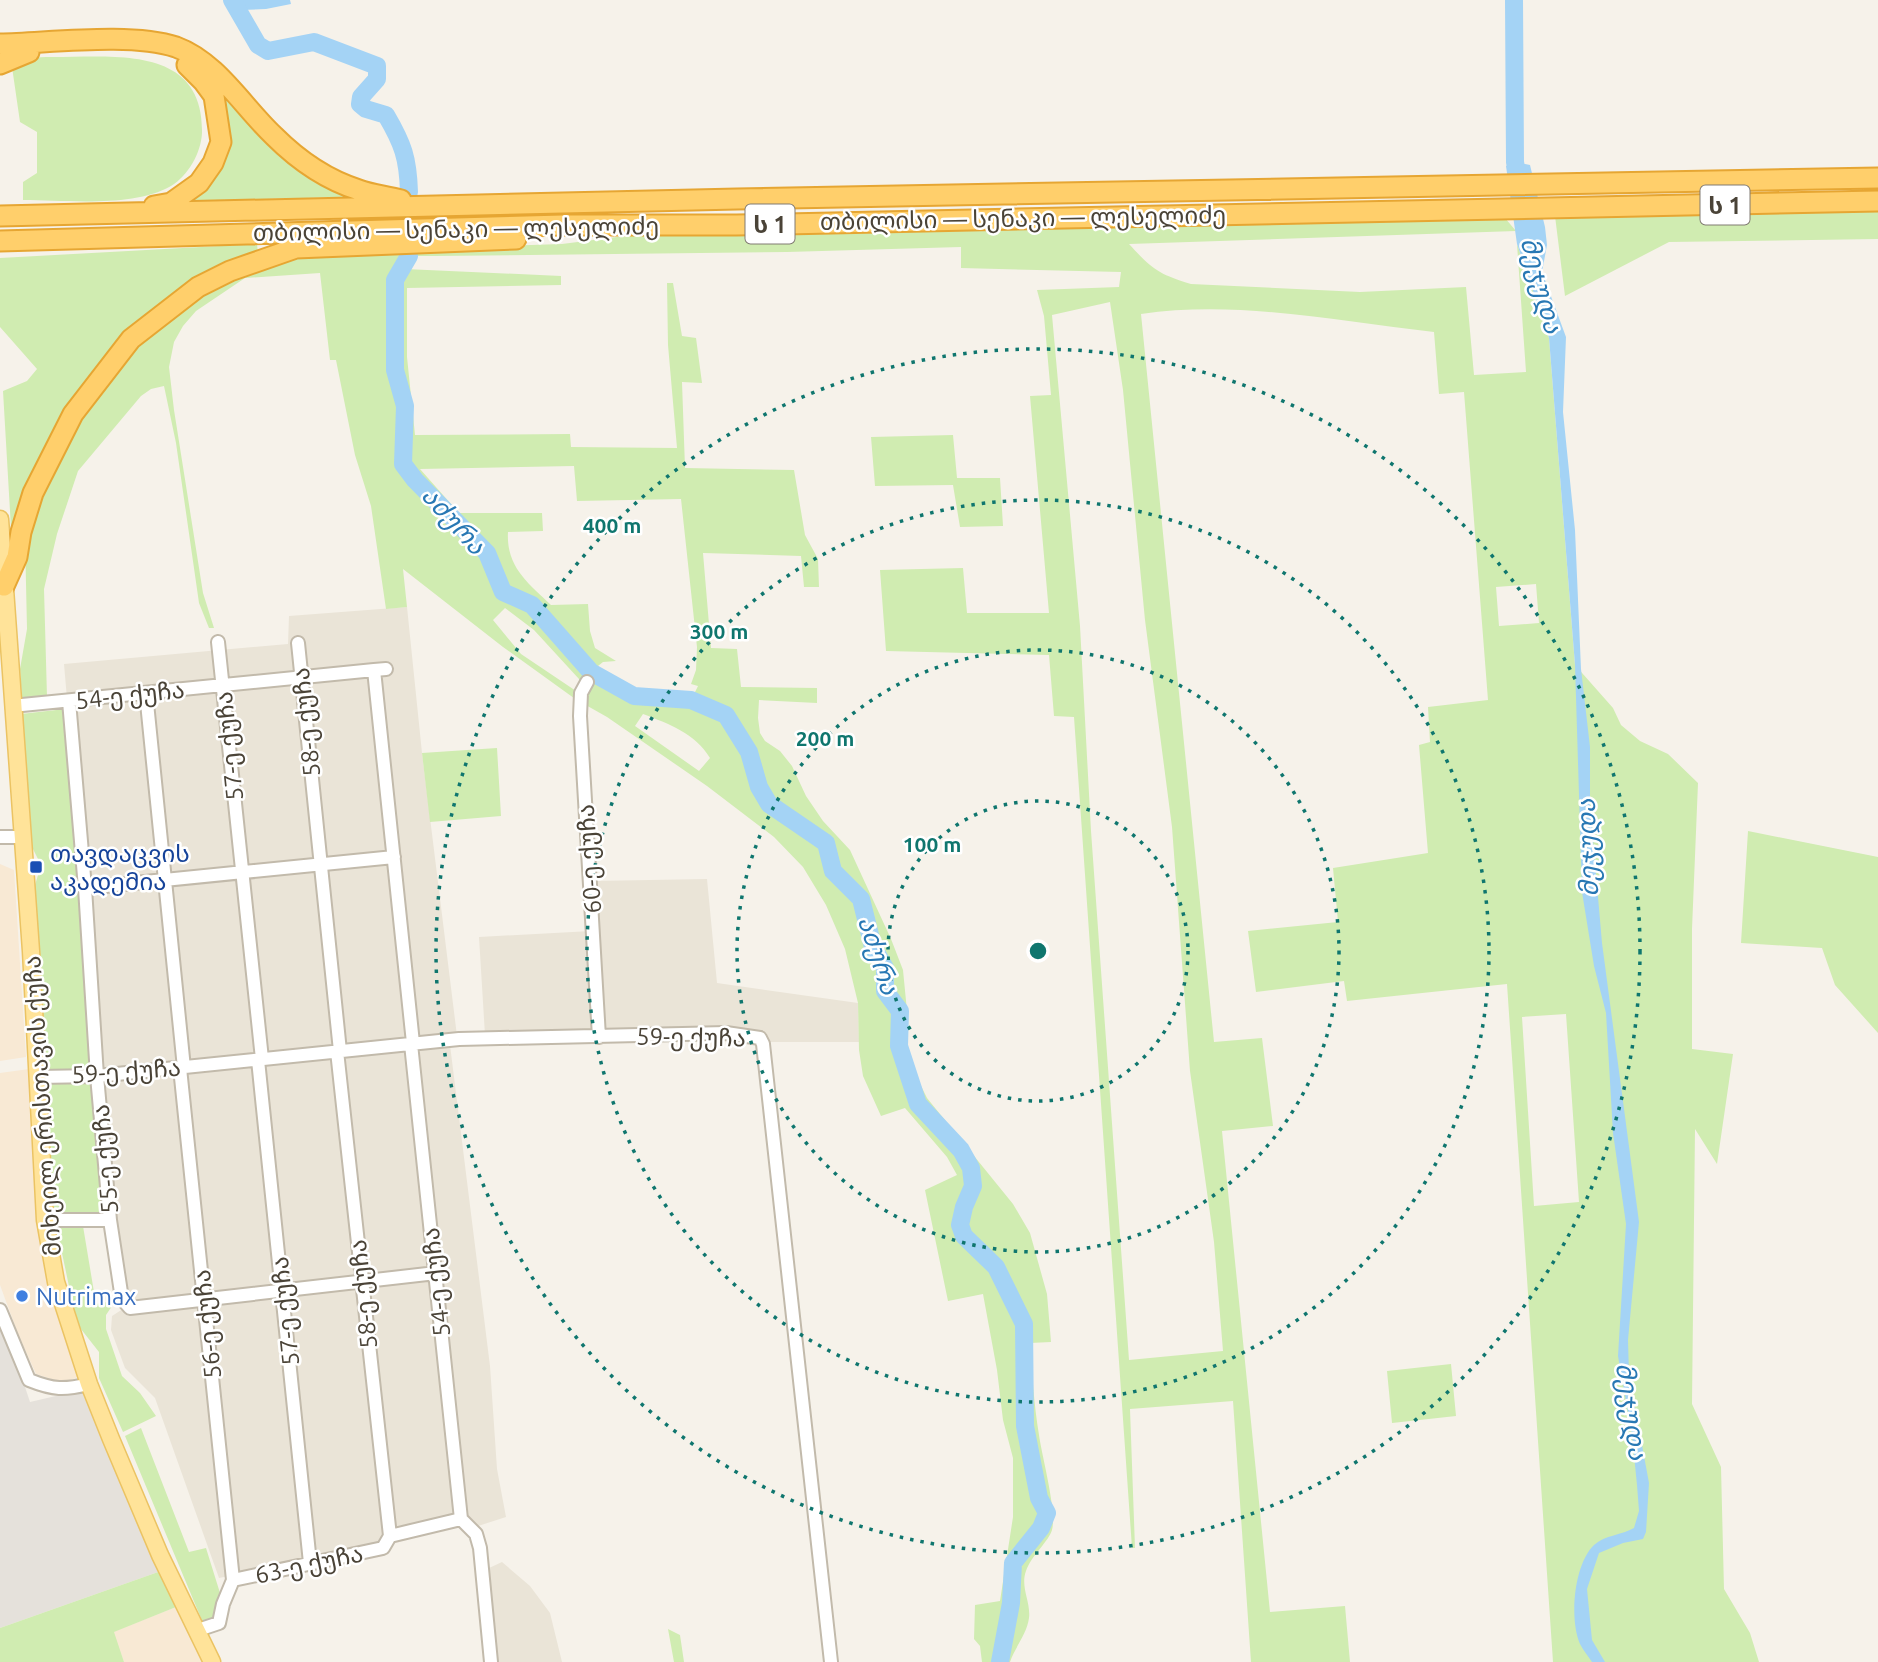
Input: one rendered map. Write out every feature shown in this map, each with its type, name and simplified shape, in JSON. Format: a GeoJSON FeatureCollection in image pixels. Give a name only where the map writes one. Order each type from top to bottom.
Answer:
{"type":"FeatureCollection","features":[{"type":"Feature","properties":{"kind":"highway"},"geometry":{"type":"LineString","coordinates":[[0,54],[25,48],[122,40],[178,48],[202,62],[273,136],[302,161],[358,190],[422,206]]}},
{"type":"Feature","properties":{"kind":"highway"},"geometry":{"type":"LineString","coordinates":[[0,42],[25,48],[160,52],[188,66],[214,96],[221,142],[213,163],[199,183],[171,203],[103,214]]}},
{"type":"Feature","properties":{"kind":"highway"},"geometry":{"type":"LineString","coordinates":[[0,64],[25,48]]}},
{"type":"Feature","properties":{"kind":"highway","name":"თბილისი — სენაკი — ლესელიძე"},"geometry":{"type":"LineString","coordinates":[[0,216],[1878,177]]}},
{"type":"Feature","properties":{"kind":"highway","name":"თბილისი — სენაკი — ლესელიძე"},"geometry":{"type":"LineString","coordinates":[[0,241],[563,225],[736,225],[1878,201]]}},
{"type":"Feature","properties":{"kind":"highway"},"geometry":{"type":"LineString","coordinates":[[2,586],[17,557],[21,532],[33,493],[72,414],[131,339],[198,287],[230,271],[296,248],[527,239],[563,225]]}},
{"type":"Feature","properties":{"kind":"main road","name":"მიხეილ ერისთავის ქუჩა"},"geometry":{"type":"LineString","coordinates":[[0,519],[2,586],[22,837],[45,1220],[56,1282],[89,1384],[160,1555],[212,1662]]}},
{"type":"Feature","properties":{"kind":"street","name":"57-ე ქუჩა"},"geometry":{"type":"LineString","coordinates":[[218,642],[310,1563]]}},
{"type":"Feature","properties":{"kind":"street","name":"58-ე ქუჩა"},"geometry":{"type":"LineString","coordinates":[[298,643],[361,1282],[390,1536]]}},
{"type":"Feature","properties":{"kind":"street","name":"54-ე ქუჩა"},"geometry":{"type":"LineString","coordinates":[[12,706],[380,670],[394,857],[461,1519]]}},
{"type":"Feature","properties":{"kind":"street","name":"60-ე ქუჩა"},"geometry":{"type":"LineString","coordinates":[[587,682],[581,693],[580,716],[600,1037]]}},
{"type":"Feature","properties":{"kind":"street","name":"56-ე ქუჩა"},"geometry":{"type":"LineString","coordinates":[[146,693],[233,1580]]}},
{"type":"Feature","properties":{"kind":"street","name":"55-ე ქუჩა"},"geometry":{"type":"LineString","coordinates":[[69,701],[97,1076],[110,1220],[122,1299],[130,1308],[436,1273]]}},
{"type":"Feature","properties":{"kind":"street"},"geometry":{"type":"LineString","coordinates":[[0,837],[22,837]]}},
{"type":"Feature","properties":{"kind":"street"},"geometry":{"type":"LineString","coordinates":[[85,888],[394,857]]}},
{"type":"Feature","properties":{"kind":"street","name":"59-ე ქუჩა"},"geometry":{"type":"LineString","coordinates":[[38,1077],[97,1076],[458,1039],[726,1033],[760,1038],[763,1044],[831,1662]]}},
{"type":"Feature","properties":{"kind":"street"},"geometry":{"type":"LineString","coordinates":[[45,1220],[110,1220]]}},
{"type":"Feature","properties":{"kind":"street"},"geometry":{"type":"LineString","coordinates":[[0,1310],[29,1380],[48,1388],[66,1390],[89,1384]]}},
{"type":"Feature","properties":{"kind":"street"},"geometry":{"type":"LineString","coordinates":[[461,1519],[476,1534],[481,1548],[491,1662]]}},
{"type":"Feature","properties":{"kind":"street","name":"63-ე ქუჩა"},"geometry":{"type":"LineString","coordinates":[[198,1630],[219,1623],[233,1580],[383,1548],[390,1536],[461,1519]]}},
{"type":"Feature","properties":{"kind":"shaded area"},"geometry":{"type":"Polygon","coordinates":[[[407,607],[457,1036],[449,1037],[490,1366],[497,1469],[506,1517],[475,1527],[472,1521],[458,1517],[397,1526],[384,1546],[219,1578],[155,1398],[125,1368],[111,1330],[112,1316],[126,1307],[112,1220],[64,664],[288,644],[289,616],[407,607]]]}},
{"type":"Feature","properties":{"kind":"shaded area"},"geometry":{"type":"Polygon","coordinates":[[[0,864],[14,870],[26,1057],[0,1061],[0,864]]]}},
{"type":"Feature","properties":{"kind":"shaded area"},"geometry":{"type":"Polygon","coordinates":[[[707,879],[717,983],[858,1003],[859,1042],[768,1042],[602,1031],[593,881],[707,879]]]}},
{"type":"Feature","properties":{"kind":"shaded area"},"geometry":{"type":"Polygon","coordinates":[[[591,931],[596,1033],[485,1035],[479,937],[591,931]]]}},
{"type":"Feature","properties":{"kind":"shaded area"},"geometry":{"type":"Polygon","coordinates":[[[29,1069],[48,1287],[78,1377],[63,1383],[36,1374],[0,1285],[0,1073],[29,1069]]]}},
{"type":"Feature","properties":{"kind":"shaded area"},"geometry":{"type":"Polygon","coordinates":[[[0,1312],[30,1402],[73,1392],[87,1393],[161,1571],[0,1628],[0,1312]]]}},
{"type":"Feature","properties":{"kind":"shaded area"},"geometry":{"type":"Polygon","coordinates":[[[502,1562],[530,1586],[550,1613],[562,1662],[495,1662],[487,1569],[502,1562]]]}},
{"type":"Feature","properties":{"kind":"shaded area"},"geometry":{"type":"Polygon","coordinates":[[[176,1607],[203,1662],[124,1662],[113,1632],[176,1607]]]}},
{"type":"Feature","properties":{"kind":"green space"},"geometry":{"type":"Polygon","coordinates":[[[124,57],[148,61],[170,69],[187,83],[198,104],[201,141],[188,170],[171,186],[138,197],[99,201],[23,200],[23,182],[37,173],[37,132],[20,122],[12,67],[25,58],[124,57]]]}},
{"type":"Feature","properties":{"kind":"green space"},"geometry":{"type":"Polygon","coordinates":[[[210,78],[296,168],[347,197],[183,201],[220,161],[210,78]]]}},
{"type":"Feature","properties":{"kind":"green space"},"geometry":{"type":"Polygon","coordinates":[[[1878,201],[1878,239],[1669,242],[1565,296],[1554,208],[1878,201]]]}},
{"type":"Feature","properties":{"kind":"green space"},"geometry":{"type":"Polygon","coordinates":[[[1505,218],[1516,231],[1129,244],[1156,270],[1191,284],[1360,292],[1466,287],[1474,375],[1526,372],[1517,244],[1549,338],[1575,665],[1613,708],[1621,725],[1640,741],[1668,754],[1698,783],[1692,929],[1692,1049],[1733,1054],[1717,1164],[1695,1129],[1692,1404],[1721,1467],[1724,1589],[1750,1633],[1759,1662],[1553,1662],[1507,984],[1347,1001],[1344,981],[1256,992],[1248,931],[1338,922],[1333,868],[1428,853],[1419,745],[1430,742],[1428,707],[1488,700],[1464,392],[1439,394],[1434,332],[1251,311],[1177,310],[1141,314],[1214,1042],[1262,1038],[1273,1126],[1222,1131],[1270,1612],[1345,1606],[1350,1662],[1251,1662],[1233,1401],[1130,1409],[1135,1548],[1132,1548],[1074,717],[1054,716],[1049,655],[886,651],[880,570],[963,568],[967,613],[1049,613],[1030,396],[1051,395],[1044,316],[1037,290],[1119,287],[1121,272],[961,268],[961,247],[787,252],[411,256],[411,249],[562,244],[664,231],[1505,218]],[[1110,302],[1052,315],[1080,626],[1091,831],[1129,1360],[1223,1351],[1214,1242],[1190,1071],[1172,827],[1145,620],[1123,390],[1110,302]],[[1536,584],[1496,587],[1499,626],[1539,623],[1536,584]],[[1566,1014],[1522,1017],[1534,1206],[1579,1202],[1566,1014]]]}},
{"type":"Feature","properties":{"kind":"green space"},"geometry":{"type":"Polygon","coordinates":[[[257,244],[258,253],[162,307],[61,417],[38,460],[38,469],[16,528],[11,528],[3,391],[27,381],[37,369],[0,327],[0,258],[257,244]]]}},
{"type":"Feature","properties":{"kind":"green space"},"geometry":{"type":"Polygon","coordinates":[[[408,249],[408,255],[394,280],[392,370],[402,407],[398,448],[400,466],[484,556],[500,593],[531,608],[591,674],[581,685],[579,679],[534,630],[505,608],[493,620],[521,654],[579,693],[578,701],[403,569],[407,607],[386,609],[371,506],[355,455],[336,360],[330,360],[320,273],[245,278],[196,311],[174,342],[169,367],[174,410],[203,593],[214,628],[209,628],[199,603],[176,443],[164,386],[151,389],[141,396],[78,471],[57,534],[44,589],[47,697],[22,699],[20,669],[27,629],[25,538],[36,499],[70,434],[107,380],[150,333],[208,288],[302,253],[408,249]]]}},
{"type":"Feature","properties":{"kind":"green space"},"geometry":{"type":"Polygon","coordinates":[[[405,269],[561,276],[561,285],[407,288],[407,357],[415,435],[570,434],[571,447],[677,448],[668,345],[667,283],[673,283],[682,336],[696,338],[702,383],[682,382],[685,468],[794,470],[805,535],[818,559],[819,587],[804,587],[801,556],[703,553],[711,648],[737,649],[741,687],[817,688],[817,703],[759,700],[760,733],[792,766],[806,796],[823,821],[850,850],[891,939],[903,970],[910,1064],[927,1098],[1013,1204],[1030,1233],[1047,1294],[1051,1342],[1030,1343],[1036,1412],[1053,1521],[1050,1534],[1024,1577],[1029,1618],[1010,1662],[982,1662],[980,1646],[974,1639],[975,1605],[1000,1601],[1013,1517],[1013,1458],[1003,1420],[983,1294],[948,1301],[925,1190],[957,1175],[947,1157],[905,1108],[881,1116],[863,1076],[859,1050],[858,1003],[845,949],[826,905],[803,867],[774,837],[707,786],[584,704],[583,694],[596,674],[634,696],[691,700],[698,686],[691,684],[696,670],[697,647],[681,499],[577,501],[574,466],[420,469],[459,513],[542,513],[543,531],[508,532],[511,555],[520,573],[551,605],[588,604],[590,631],[595,648],[616,661],[603,662],[593,670],[534,602],[504,589],[487,548],[407,465],[408,405],[398,371],[397,280],[405,269]],[[643,714],[635,726],[699,771],[710,758],[697,742],[681,730],[643,714]]]}},
{"type":"Feature","properties":{"kind":"green space"},"geometry":{"type":"Polygon","coordinates":[[[953,435],[957,478],[1000,478],[1003,526],[960,527],[953,485],[875,486],[871,437],[953,435]]]}},
{"type":"Feature","properties":{"kind":"green space"},"geometry":{"type":"Polygon","coordinates":[[[65,709],[99,1072],[43,1072],[32,895],[41,865],[29,841],[21,714],[65,709]]]}},
{"type":"Feature","properties":{"kind":"green space"},"geometry":{"type":"Polygon","coordinates":[[[497,748],[501,816],[430,822],[422,753],[497,748]]]}},
{"type":"Feature","properties":{"kind":"green space"},"geometry":{"type":"Polygon","coordinates":[[[1748,831],[1878,857],[1878,1033],[1835,985],[1822,948],[1741,943],[1748,831]]]}},
{"type":"Feature","properties":{"kind":"green space"},"geometry":{"type":"Polygon","coordinates":[[[94,1080],[106,1215],[54,1217],[44,1083],[94,1080]]]}},
{"type":"Feature","properties":{"kind":"green space"},"geometry":{"type":"Polygon","coordinates":[[[55,1220],[82,1220],[96,1304],[119,1300],[120,1304],[112,1306],[106,1315],[106,1329],[122,1376],[140,1393],[156,1416],[123,1432],[99,1378],[99,1352],[77,1324],[55,1220]]]}},
{"type":"Feature","properties":{"kind":"green space"},"geometry":{"type":"Polygon","coordinates":[[[1451,1364],[1456,1416],[1392,1423],[1387,1371],[1451,1364]]]}},
{"type":"Feature","properties":{"kind":"green space"},"geometry":{"type":"Polygon","coordinates":[[[141,1428],[189,1552],[206,1548],[220,1593],[212,1619],[203,1623],[125,1436],[141,1428]]]}},
{"type":"Feature","properties":{"kind":"green space"},"geometry":{"type":"Polygon","coordinates":[[[161,1571],[176,1607],[114,1632],[124,1662],[0,1662],[0,1628],[161,1571]]]}},
{"type":"Feature","properties":{"kind":"green space"},"geometry":{"type":"Polygon","coordinates":[[[668,1629],[680,1635],[684,1662],[674,1662],[668,1629]]]}},
{"type":"Feature","properties":{"kind":"water"},"geometry":{"type":"Polygon","coordinates":[[[240,0],[290,0],[291,4],[241,10],[240,0]]]}},
{"type":"Feature","properties":{"kind":"water"},"geometry":{"type":"Polygon","coordinates":[[[1515,162],[1530,165],[1545,227],[1547,245],[1542,272],[1566,337],[1563,412],[1575,530],[1581,669],[1590,747],[1590,805],[1602,943],[1639,1222],[1628,1340],[1629,1375],[1649,1483],[1646,1532],[1643,1539],[1623,1543],[1599,1553],[1587,1589],[1592,1640],[1605,1662],[1592,1662],[1581,1646],[1574,1607],[1578,1578],[1587,1554],[1598,1542],[1634,1528],[1639,1511],[1632,1435],[1618,1356],[1626,1224],[1613,1133],[1606,1013],[1594,966],[1582,892],[1575,665],[1549,338],[1517,244],[1506,166],[1515,162]]]}},
{"type":"Feature","properties":{"kind":"waterway","name":"აძურა"},"geometry":{"type":"LineString","coordinates":[[232,0],[258,45],[268,51],[314,42],[377,66],[377,79],[361,97],[360,104],[366,109],[386,115],[392,125],[406,160],[409,192]]}},
{"type":"Feature","properties":{"kind":"waterway","name":"მეჯუდა"},"geometry":{"type":"LineString","coordinates":[[1514,0],[1515,162],[1519,185]]}},
{"type":"Feature","properties":{"kind":"waterway","name":"აძურა"},"geometry":{"type":"LineString","coordinates":[[409,256],[395,280],[395,370],[405,406],[403,464],[415,480],[487,553],[503,592],[532,605],[591,672],[634,696],[691,700],[726,715],[749,752],[759,787],[769,804],[826,843],[833,871],[861,899],[873,947],[885,968],[885,991],[900,1011],[899,1046],[918,1104],[961,1150],[971,1168],[973,1186],[960,1225],[964,1236],[996,1267],[1024,1324],[1025,1426],[1039,1498],[1047,1513],[1041,1528],[1013,1563],[1011,1603],[1000,1662]]}},
{"type":"Feature","properties":{"kind":"place","name":"თავდაცვის აკადემია"},"geometry":{"type":"Point","coordinates":[36,867]}},
{"type":"Feature","properties":{"kind":"place","name":"Nutrimax"},"geometry":{"type":"Point","coordinates":[22,1296]}}]}
